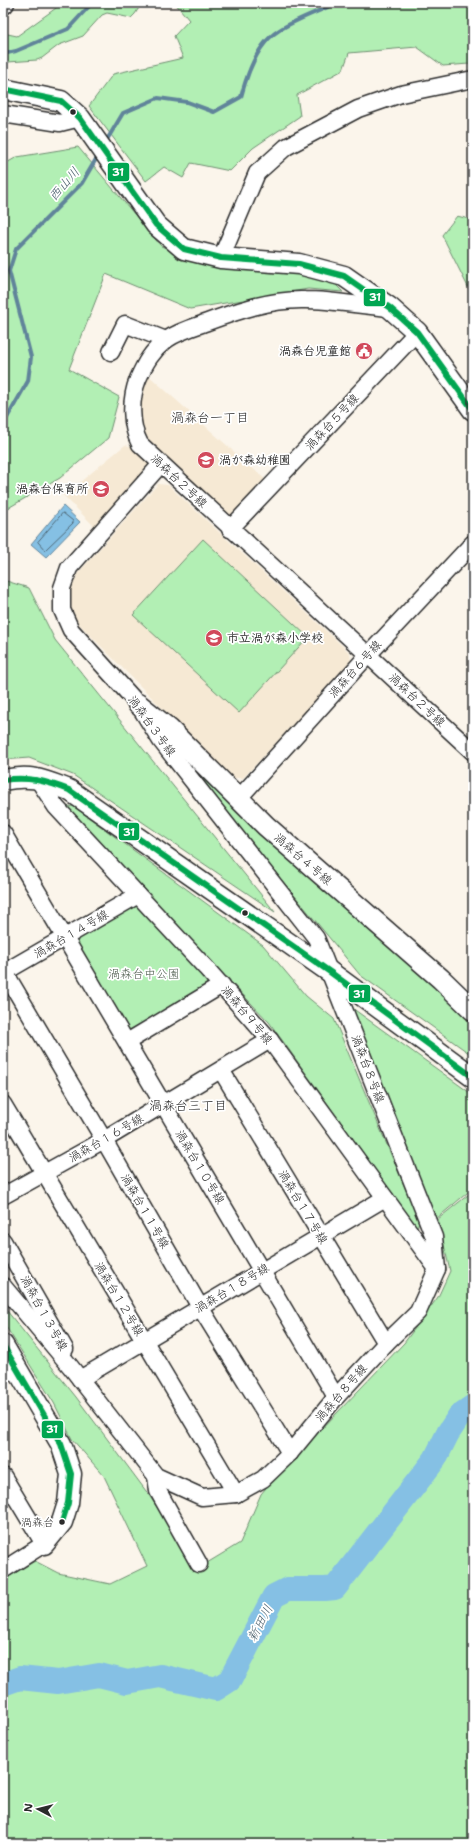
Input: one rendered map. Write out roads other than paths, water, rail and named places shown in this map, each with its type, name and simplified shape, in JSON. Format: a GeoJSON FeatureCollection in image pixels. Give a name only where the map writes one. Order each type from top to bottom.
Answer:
{"type":"FeatureCollection","features":[{"type":"Feature","properties":{"kind":"street"},"geometry":{"type":"LineString","coordinates":[[221,258],[257,173],[286,147],[358,109],[401,94],[473,79]]}},
{"type":"Feature","properties":{"kind":"street"},"geometry":{"type":"LineString","coordinates":[[3,89],[60,101],[82,121],[156,225],[184,249],[221,258],[299,264],[344,276],[390,308],[417,332],[473,410]]}},
{"type":"Feature","properties":{"kind":"street"},"geometry":{"type":"LineString","coordinates":[[3,114],[60,123],[82,121]]}},
{"type":"Feature","properties":{"kind":"street","name":"渦森台２号線"},"geometry":{"type":"LineString","coordinates":[[390,308],[305,300],[270,302],[229,314],[191,328],[166,340],[146,360],[135,387],[132,408],[134,433],[140,444],[230,529],[473,752]]}},
{"type":"Feature","properties":{"kind":"street"},"geometry":{"type":"LineString","coordinates":[[111,342],[125,324],[166,340]]}},
{"type":"Feature","properties":{"kind":"street","name":"渦森台５号線"},"geometry":{"type":"LineString","coordinates":[[230,529],[417,332]]}},
{"type":"Feature","properties":{"kind":"street","name":"渦森台３号線"},"geometry":{"type":"LineString","coordinates":[[161,464],[69,568],[62,588],[62,610],[71,630],[138,704],[161,740],[316,938],[330,972]]}},
{"type":"Feature","properties":{"kind":"street","name":"渦森台６号線"},"geometry":{"type":"LineString","coordinates":[[239,798],[368,655],[473,543]]}},
{"type":"Feature","properties":{"kind":"street","name":"渦森台４号線"},"geometry":{"type":"LineString","coordinates":[[138,704],[169,729],[266,826],[441,979],[473,1010]]}},
{"type":"Feature","properties":{"kind":"street"},"geometry":{"type":"LineString","coordinates":[[3,780],[19,777],[37,778],[69,790],[330,972],[473,1077]]}},
{"type":"Feature","properties":{"kind":"street","name":"渦森台９号線"},"geometry":{"type":"LineString","coordinates":[[37,778],[56,807],[222,984],[270,1040],[437,1269]]}},
{"type":"Feature","properties":{"kind":"street","name":"渦森台１０号線"},"geometry":{"type":"LineString","coordinates":[[3,833],[336,1397]]}},
{"type":"Feature","properties":{"kind":"street","name":"渦森台１４号線"},"geometry":{"type":"LineString","coordinates":[[4,971],[138,895]]}},
{"type":"Feature","properties":{"kind":"street","name":"渦森台１１号線"},"geometry":{"type":"LineString","coordinates":[[4,971],[104,1140],[200,1307],[290,1453]]}},
{"type":"Feature","properties":{"kind":"street","name":"渦森台８号線"},"geometry":{"type":"LineString","coordinates":[[3,1286],[70,1366],[156,1476],[202,1497],[236,1494],[263,1479],[290,1453],[336,1397],[386,1343],[418,1312],[437,1269],[434,1237],[330,972]]}},
{"type":"Feature","properties":{"kind":"street"},"geometry":{"type":"LineString","coordinates":[[127,1042],[222,984]]}},
{"type":"Feature","properties":{"kind":"street","name":"渦森台１６号線"},"geometry":{"type":"LineString","coordinates":[[3,1196],[104,1140],[270,1040]]}},
{"type":"Feature","properties":{"kind":"street","name":"渦森台１７号線"},"geometry":{"type":"LineString","coordinates":[[221,1070],[386,1343]]}},
{"type":"Feature","properties":{"kind":"street","name":"渦森台１２号線"},"geometry":{"type":"LineString","coordinates":[[3,1104],[236,1494]]}},
{"type":"Feature","properties":{"kind":"street","name":"渦森台１８号線"},"geometry":{"type":"LineString","coordinates":[[80,1379],[261,1270],[385,1198]]}},
{"type":"Feature","properties":{"kind":"street","name":"渦森台１３号線"},"geometry":{"type":"LineString","coordinates":[[3,1240],[65,1348],[70,1366]]}},
{"type":"Feature","properties":{"kind":"street"},"geometry":{"type":"LineString","coordinates":[[3,1345],[10,1371],[61,1444],[71,1474],[68,1503],[62,1522],[44,1544],[3,1570]]}},
{"type":"Feature","properties":{"kind":"street"},"geometry":{"type":"LineString","coordinates":[[3,1476],[44,1544]]}},
{"type":"Feature","properties":{"kind":"street"},"geometry":{"type":"LineString","coordinates":[[156,1476],[158,1491],[199,1564]]}},
{"type":"Feature","properties":{"kind":"water"},"geometry":{"type":"Polygon","coordinates":[[[63,506],[80,522],[46,557],[31,544],[63,506]]]}},
{"type":"Feature","properties":{"kind":"waterway"},"geometry":{"type":"LineString","coordinates":[[3,54],[16,51],[68,29],[92,3]]}},
{"type":"Feature","properties":{"kind":"waterway","name":"西山川"},"geometry":{"type":"LineString","coordinates":[[105,143],[123,113],[158,98],[187,102],[214,112],[241,97],[246,79],[254,60],[264,44],[271,37],[292,23],[337,3]]}},
{"type":"Feature","properties":{"kind":"waterway","name":"西山川"},"geometry":{"type":"LineString","coordinates":[[3,425],[28,381],[31,357],[9,271],[16,249],[82,183],[99,154]]}},
{"type":"Feature","properties":{"kind":"waterway","name":"新田川"},"geometry":{"type":"LineString","coordinates":[[3,1684],[20,1678],[58,1682],[99,1675],[127,1682],[160,1676],[216,1689],[230,1680],[274,1596],[288,1589],[335,1588],[435,1459],[448,1433],[460,1415],[473,1406]]}},
{"type":"Feature","properties":{"kind":"place","name":"渦森台児童館"},"geometry":{"type":"Point","coordinates":[364,351]}},
{"type":"Feature","properties":{"kind":"place","name":"渦が森幼稚園"},"geometry":{"type":"Point","coordinates":[206,460]}},
{"type":"Feature","properties":{"kind":"place","name":"渦森台保育所"},"geometry":{"type":"Point","coordinates":[101,489]}},
{"type":"Feature","properties":{"kind":"place","name":"市立渦が森小学校"},"geometry":{"type":"Point","coordinates":[214,638]}},
{"type":"Feature","properties":{"kind":"place","name":"渦森台"},"geometry":{"type":"Point","coordinates":[62,1522]}},
{"type":"Feature","properties":{"kind":"district","name":"渦森台一丁目"},"geometry":{"type":"Point","coordinates":[210,417]}},
{"type":"Feature","properties":{"kind":"district","name":"渦森台三丁目"},"geometry":{"type":"Point","coordinates":[188,1105]}},
{"type":"Feature","properties":{"kind":"park label","name":"渦森台中公園"},"geometry":{"type":"Point","coordinates":[144,974]}}]}
